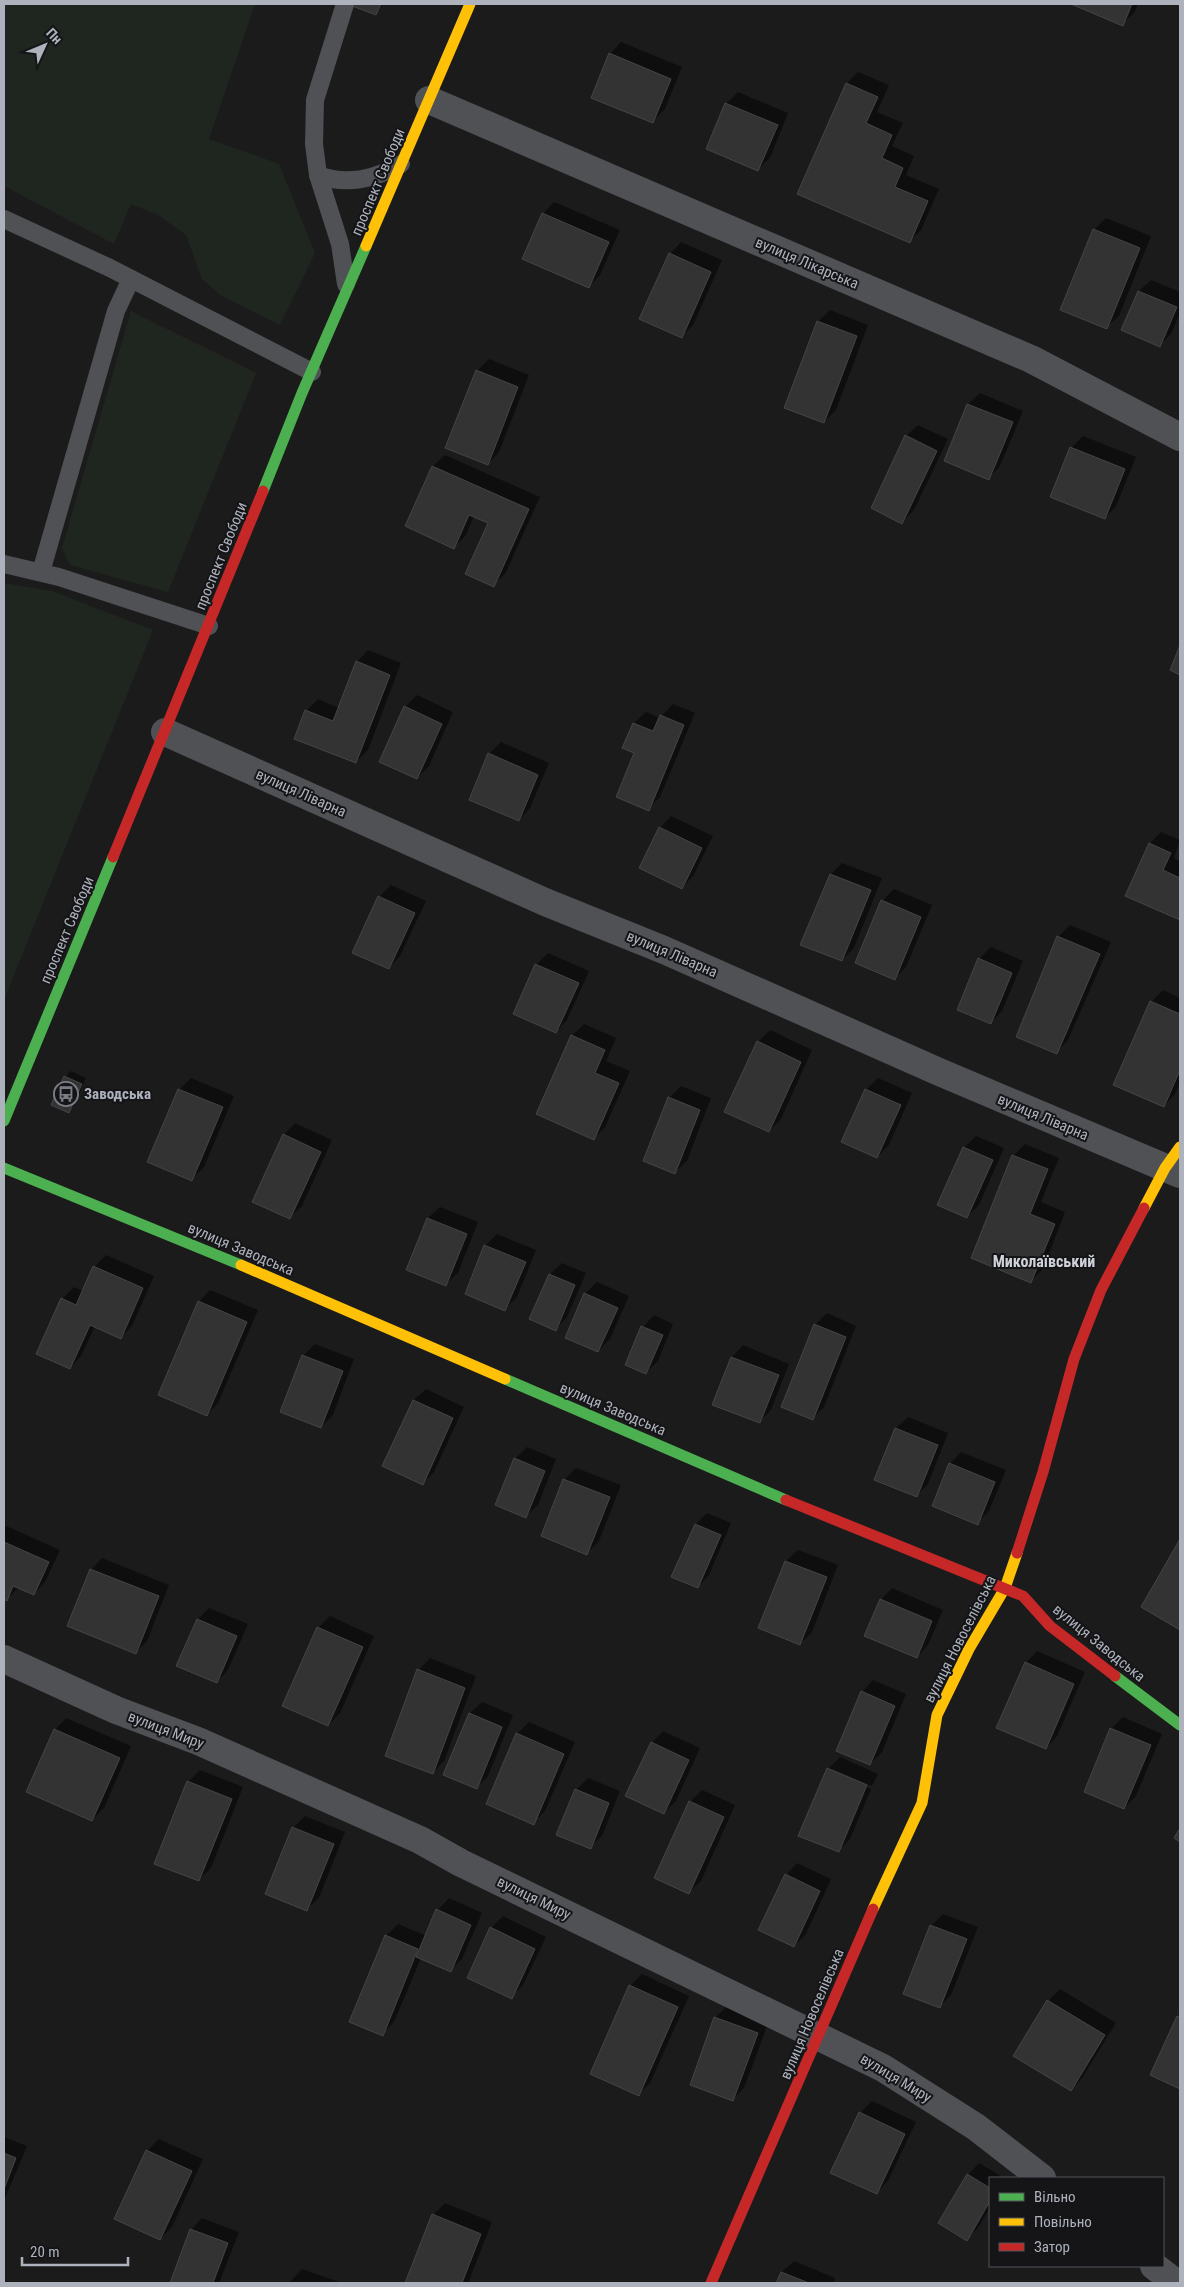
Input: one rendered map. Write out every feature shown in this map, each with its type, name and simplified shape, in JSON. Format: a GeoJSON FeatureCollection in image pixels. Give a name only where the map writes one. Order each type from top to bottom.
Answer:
{"type":"FeatureCollection","features":[{"type":"Feature","properties":{"kind":"street","name":"проспект Свободи"},"geometry":{"type":"LineString","coordinates":[[5,1112],[209,626],[312,372],[470,4]]}},
{"type":"Feature","properties":{"kind":"street","name":"вулиця Лікарська"},"geometry":{"type":"LineString","coordinates":[[429,100],[1030,359],[1180,437]]}},
{"type":"Feature","properties":{"kind":"street","name":"вулиця Ліварна"},"geometry":{"type":"LineString","coordinates":[[165,732],[545,902],[664,950],[937,1071],[1175,1163]]}},
{"type":"Feature","properties":{"kind":"street","name":"вулиця Новоселівська"},"geometry":{"type":"LineString","coordinates":[[711,2283],[885,1880],[922,1804],[937,1715],[969,1649],[1005,1588],[1043,1472],[1074,1359],[1101,1290],[1175,1163]]}},
{"type":"Feature","properties":{"kind":"street","name":"вулиця Заводська"},"geometry":{"type":"LineString","coordinates":[[4,1168],[218,1255],[799,1506],[1023,1596],[1050,1626],[1180,1725]]}},
{"type":"Feature","properties":{"kind":"street","name":"вулиця Миру"},"geometry":{"type":"LineString","coordinates":[[4,1659],[116,1710],[198,1741],[420,1840],[461,1862],[819,2036],[883,2068],[976,2127],[1041,2177]]}},
{"type":"Feature","properties":{"kind":"street"},"geometry":{"type":"LineString","coordinates":[[1155,2267],[1176,2283]]}},
{"type":"Feature","properties":{"kind":"lane"},"geometry":{"type":"LineString","coordinates":[[346,4],[315,100],[314,144],[318,175],[340,244],[346,293]]}},
{"type":"Feature","properties":{"kind":"lane"},"geometry":{"type":"LineString","coordinates":[[318,175],[332,180],[355,181],[379,176],[402,164]]}},
{"type":"Feature","properties":{"kind":"lane"},"geometry":{"type":"LineString","coordinates":[[4,219],[131,279],[312,372]]}},
{"type":"Feature","properties":{"kind":"lane"},"geometry":{"type":"LineString","coordinates":[[41,572],[116,311],[131,279]]}},
{"type":"Feature","properties":{"kind":"lane"},"geometry":{"type":"LineString","coordinates":[[4,564],[41,572],[209,626]]}},
{"type":"Feature","properties":{"kind":"shaded area"},"geometry":{"type":"Polygon","coordinates":[[[4,4],[255,4],[209,139],[279,164],[315,253],[280,325],[220,295],[202,279],[186,235],[158,215],[131,204],[114,244],[4,186],[4,4]]]}},
{"type":"Feature","properties":{"kind":"shaded area"},"geometry":{"type":"Polygon","coordinates":[[[131,311],[256,373],[168,592],[70,565],[62,548],[131,311]]]}},
{"type":"Feature","properties":{"kind":"shaded area"},"geometry":{"type":"Polygon","coordinates":[[[4,583],[52,591],[153,630],[4,1000],[4,583]]]}},
{"type":"Feature","properties":{"kind":"building"},"geometry":{"type":"Polygon","coordinates":[[[347,4],[381,4],[376,15],[347,4]]]}},
{"type":"Feature","properties":{"kind":"building"},"geometry":{"type":"Polygon","coordinates":[[[1071,4],[1132,4],[1123,26],[1071,4]]]}},
{"type":"Feature","properties":{"kind":"building"},"geometry":{"type":"Polygon","coordinates":[[[609,53],[671,79],[653,123],[591,98],[609,53]]]}},
{"type":"Feature","properties":{"kind":"building"},"geometry":{"type":"Polygon","coordinates":[[[846,83],[878,97],[866,123],[892,135],[882,158],[903,168],[895,187],[928,201],[910,243],[797,194],[846,83]]]}},
{"type":"Feature","properties":{"kind":"building"},"geometry":{"type":"Polygon","coordinates":[[[725,103],[778,125],[758,171],[706,149],[725,103]]]}},
{"type":"Feature","properties":{"kind":"building"},"geometry":{"type":"Polygon","coordinates":[[[542,213],[609,242],[589,288],[522,259],[542,213]]]}},
{"type":"Feature","properties":{"kind":"building"},"geometry":{"type":"Polygon","coordinates":[[[1093,229],[1140,248],[1107,329],[1060,310],[1093,229]]]}},
{"type":"Feature","properties":{"kind":"building"},"geometry":{"type":"Polygon","coordinates":[[[669,253],[711,272],[682,338],[639,319],[669,253]]]}},
{"type":"Feature","properties":{"kind":"building"},"geometry":{"type":"Polygon","coordinates":[[[1138,291],[1177,307],[1160,347],[1121,330],[1138,291]]]}},
{"type":"Feature","properties":{"kind":"building"},"geometry":{"type":"Polygon","coordinates":[[[817,321],[857,336],[824,423],[784,408],[817,321]]]}},
{"type":"Feature","properties":{"kind":"building"},"geometry":{"type":"Polygon","coordinates":[[[476,370],[518,387],[488,465],[445,448],[476,370]]]}},
{"type":"Feature","properties":{"kind":"building"},"geometry":{"type":"Polygon","coordinates":[[[967,404],[1013,422],[989,480],[944,461],[967,404]]]}},
{"type":"Feature","properties":{"kind":"building"},"geometry":{"type":"Polygon","coordinates":[[[905,435],[937,451],[902,524],[871,508],[905,435]]]}},
{"type":"Feature","properties":{"kind":"building"},"geometry":{"type":"Polygon","coordinates":[[[1070,447],[1125,469],[1105,519],[1050,497],[1070,447]]]}},
{"type":"Feature","properties":{"kind":"building"},"geometry":{"type":"Polygon","coordinates":[[[432,466],[529,509],[494,587],[465,574],[488,523],[469,515],[454,549],[405,526],[432,466]]]}},
{"type":"Feature","properties":{"kind":"building"},"geometry":{"type":"Polygon","coordinates":[[[1180,645],[1180,675],[1170,670],[1180,645]]]}},
{"type":"Feature","properties":{"kind":"building"},"geometry":{"type":"Polygon","coordinates":[[[356,661],[390,675],[356,763],[294,739],[305,710],[333,721],[356,661]]]}},
{"type":"Feature","properties":{"kind":"building"},"geometry":{"type":"Polygon","coordinates":[[[404,706],[442,724],[417,779],[379,762],[404,706]]]}},
{"type":"Feature","properties":{"kind":"building"},"geometry":{"type":"Polygon","coordinates":[[[660,715],[684,725],[649,811],[616,797],[634,753],[622,748],[633,723],[653,731],[660,715]]]}},
{"type":"Feature","properties":{"kind":"building"},"geometry":{"type":"Polygon","coordinates":[[[488,753],[538,775],[519,821],[469,800],[488,753]]]}},
{"type":"Feature","properties":{"kind":"building"},"geometry":{"type":"Polygon","coordinates":[[[659,827],[702,848],[682,889],[639,868],[659,827]]]}},
{"type":"Feature","properties":{"kind":"building"},"geometry":{"type":"Polygon","coordinates":[[[1149,843],[1171,853],[1163,870],[1180,878],[1180,920],[1125,896],[1149,843]]]}},
{"type":"Feature","properties":{"kind":"building"},"geometry":{"type":"Polygon","coordinates":[[[830,874],[871,890],[842,961],[800,945],[830,874]]]}},
{"type":"Feature","properties":{"kind":"building"},"geometry":{"type":"Polygon","coordinates":[[[378,896],[415,913],[389,969],[352,953],[378,896]]]}},
{"type":"Feature","properties":{"kind":"building"},"geometry":{"type":"Polygon","coordinates":[[[881,900],[921,917],[895,980],[855,963],[881,900]]]}},
{"type":"Feature","properties":{"kind":"building"},"geometry":{"type":"Polygon","coordinates":[[[1057,936],[1100,954],[1057,1054],[1016,1037],[1057,936]]]}},
{"type":"Feature","properties":{"kind":"building"},"geometry":{"type":"Polygon","coordinates":[[[978,958],[1012,973],[991,1024],[957,1010],[978,958]]]}},
{"type":"Feature","properties":{"kind":"building"},"geometry":{"type":"Polygon","coordinates":[[[535,964],[579,983],[556,1033],[513,1014],[535,964]]]}},
{"type":"Feature","properties":{"kind":"building"},"geometry":{"type":"Polygon","coordinates":[[[1150,1001],[1180,1014],[1180,1070],[1164,1107],[1113,1085],[1150,1001]]]}},
{"type":"Feature","properties":{"kind":"building"},"geometry":{"type":"Polygon","coordinates":[[[571,1035],[605,1050],[595,1073],[619,1083],[594,1140],[536,1114],[571,1035]]]}},
{"type":"Feature","properties":{"kind":"building"},"geometry":{"type":"Polygon","coordinates":[[[757,1041],[801,1062],[769,1132],[724,1112],[757,1041]]]}},
{"type":"Feature","properties":{"kind":"building"},"geometry":{"type":"Polygon","coordinates":[[[64,1076],[82,1084],[69,1113],[51,1105],[64,1076]]]}},
{"type":"Feature","properties":{"kind":"building"},"geometry":{"type":"Polygon","coordinates":[[[178,1089],[223,1107],[192,1181],[147,1162],[178,1089]]]}},
{"type":"Feature","properties":{"kind":"building"},"geometry":{"type":"Polygon","coordinates":[[[865,1089],[901,1105],[877,1158],[841,1142],[865,1089]]]}},
{"type":"Feature","properties":{"kind":"building"},"geometry":{"type":"Polygon","coordinates":[[[668,1097],[700,1110],[675,1174],[643,1161],[668,1097]]]}},
{"type":"Feature","properties":{"kind":"building"},"geometry":{"type":"Polygon","coordinates":[[[283,1134],[321,1152],[290,1219],[252,1202],[283,1134]]]}},
{"type":"Feature","properties":{"kind":"building"},"geometry":{"type":"Polygon","coordinates":[[[963,1147],[993,1160],[967,1218],[937,1205],[963,1147]]]}},
{"type":"Feature","properties":{"kind":"building"},"geometry":{"type":"Polygon","coordinates":[[[1012,1155],[1048,1169],[1030,1214],[1055,1224],[1031,1283],[971,1258],[1012,1155]]]}},
{"type":"Feature","properties":{"kind":"building"},"geometry":{"type":"Polygon","coordinates":[[[427,1218],[467,1234],[446,1286],[406,1270],[427,1218]]]}},
{"type":"Feature","properties":{"kind":"building"},"geometry":{"type":"Polygon","coordinates":[[[484,1245],[526,1262],[505,1311],[465,1294],[484,1245]]]}},
{"type":"Feature","properties":{"kind":"building"},"geometry":{"type":"Polygon","coordinates":[[[93,1266],[143,1288],[121,1339],[90,1325],[70,1369],[36,1354],[61,1298],[76,1305],[93,1266]]]}},
{"type":"Feature","properties":{"kind":"building"},"geometry":{"type":"Polygon","coordinates":[[[549,1274],[575,1285],[556,1331],[529,1319],[549,1274]]]}},
{"type":"Feature","properties":{"kind":"building"},"geometry":{"type":"Polygon","coordinates":[[[584,1293],[618,1308],[598,1352],[565,1338],[584,1293]]]}},
{"type":"Feature","properties":{"kind":"building"},"geometry":{"type":"Polygon","coordinates":[[[198,1301],[247,1322],[207,1416],[158,1395],[198,1301]]]}},
{"type":"Feature","properties":{"kind":"building"},"geometry":{"type":"Polygon","coordinates":[[[814,1324],[846,1337],[813,1420],[781,1407],[814,1324]]]}},
{"type":"Feature","properties":{"kind":"building"},"geometry":{"type":"Polygon","coordinates":[[[641,1326],[663,1335],[646,1374],[625,1365],[641,1326]]]}},
{"type":"Feature","properties":{"kind":"building"},"geometry":{"type":"Polygon","coordinates":[[[302,1355],[343,1371],[321,1428],[280,1412],[302,1355]]]}},
{"type":"Feature","properties":{"kind":"building"},"geometry":{"type":"Polygon","coordinates":[[[731,1357],[779,1375],[760,1423],[712,1405],[731,1357]]]}},
{"type":"Feature","properties":{"kind":"building"},"geometry":{"type":"Polygon","coordinates":[[[413,1400],[453,1418],[423,1485],[382,1466],[413,1400]]]}},
{"type":"Feature","properties":{"kind":"building"},"geometry":{"type":"Polygon","coordinates":[[[895,1428],[938,1445],[917,1497],[874,1480],[895,1428]]]}},
{"type":"Feature","properties":{"kind":"building"},"geometry":{"type":"Polygon","coordinates":[[[514,1458],[545,1471],[526,1518],[495,1505],[514,1458]]]}},
{"type":"Feature","properties":{"kind":"building"},"geometry":{"type":"Polygon","coordinates":[[[949,1463],[995,1482],[978,1525],[932,1506],[949,1463]]]}},
{"type":"Feature","properties":{"kind":"building"},"geometry":{"type":"Polygon","coordinates":[[[563,1479],[610,1497],[587,1555],[541,1536],[563,1479]]]}},
{"type":"Feature","properties":{"kind":"building"},"geometry":{"type":"Polygon","coordinates":[[[695,1524],[721,1535],[698,1588],[671,1577],[695,1524]]]}},
{"type":"Feature","properties":{"kind":"building"},"geometry":{"type":"Polygon","coordinates":[[[1180,1539],[1180,1630],[1141,1607],[1180,1539]]]}},
{"type":"Feature","properties":{"kind":"building"},"geometry":{"type":"Polygon","coordinates":[[[4,1542],[49,1562],[34,1595],[13,1586],[7,1601],[4,1599],[4,1542]]]}},
{"type":"Feature","properties":{"kind":"building"},"geometry":{"type":"Polygon","coordinates":[[[785,1561],[827,1577],[800,1645],[758,1628],[785,1561]]]}},
{"type":"Feature","properties":{"kind":"building"},"geometry":{"type":"Polygon","coordinates":[[[90,1569],[159,1596],[136,1654],[67,1626],[90,1569]]]}},
{"type":"Feature","properties":{"kind":"building"},"geometry":{"type":"Polygon","coordinates":[[[880,1599],[932,1621],[917,1658],[864,1636],[880,1599]]]}},
{"type":"Feature","properties":{"kind":"building"},"geometry":{"type":"Polygon","coordinates":[[[197,1619],[237,1636],[217,1683],[176,1666],[197,1619]]]}},
{"type":"Feature","properties":{"kind":"building"},"geometry":{"type":"Polygon","coordinates":[[[317,1627],[363,1647],[328,1726],[282,1706],[317,1627]]]}},
{"type":"Feature","properties":{"kind":"building"},"geometry":{"type":"Polygon","coordinates":[[[1025,1662],[1074,1684],[1046,1749],[996,1728],[1025,1662]]]}},
{"type":"Feature","properties":{"kind":"building"},"geometry":{"type":"Polygon","coordinates":[[[417,1669],[465,1688],[433,1774],[385,1756],[417,1669]]]}},
{"type":"Feature","properties":{"kind":"building"},"geometry":{"type":"Polygon","coordinates":[[[861,1691],[895,1706],[870,1765],[836,1751],[861,1691]]]}},
{"type":"Feature","properties":{"kind":"building"},"geometry":{"type":"Polygon","coordinates":[[[469,1713],[502,1727],[477,1789],[443,1775],[469,1713]]]}},
{"type":"Feature","properties":{"kind":"building"},"geometry":{"type":"Polygon","coordinates":[[[1110,1728],[1151,1745],[1124,1809],[1084,1792],[1110,1728]]]}},
{"type":"Feature","properties":{"kind":"building"},"geometry":{"type":"Polygon","coordinates":[[[54,1729],[120,1758],[92,1821],[26,1792],[54,1729]]]}},
{"type":"Feature","properties":{"kind":"building"},"geometry":{"type":"Polygon","coordinates":[[[516,1733],[564,1754],[534,1825],[486,1804],[516,1733]]]}},
{"type":"Feature","properties":{"kind":"building"},"geometry":{"type":"Polygon","coordinates":[[[651,1742],[689,1760],[664,1814],[625,1796],[651,1742]]]}},
{"type":"Feature","properties":{"kind":"building"},"geometry":{"type":"Polygon","coordinates":[[[827,1768],[867,1785],[839,1852],[798,1836],[827,1768]]]}},
{"type":"Feature","properties":{"kind":"building"},"geometry":{"type":"Polygon","coordinates":[[[187,1781],[232,1799],[199,1881],[154,1864],[187,1781]]]}},
{"type":"Feature","properties":{"kind":"building"},"geometry":{"type":"Polygon","coordinates":[[[575,1789],[609,1803],[591,1849],[556,1835],[575,1789]]]}},
{"type":"Feature","properties":{"kind":"building"},"geometry":{"type":"Polygon","coordinates":[[[689,1801],[724,1817],[689,1894],[654,1878],[689,1801]]]}},
{"type":"Feature","properties":{"kind":"building"},"geometry":{"type":"Polygon","coordinates":[[[292,1827],[334,1844],[307,1911],[265,1894],[292,1827]]]}},
{"type":"Feature","properties":{"kind":"building"},"geometry":{"type":"Polygon","coordinates":[[[1180,1828],[1180,1842],[1174,1838],[1180,1828]]]}},
{"type":"Feature","properties":{"kind":"building"},"geometry":{"type":"Polygon","coordinates":[[[785,1874],[820,1891],[794,1947],[758,1930],[785,1874]]]}},
{"type":"Feature","properties":{"kind":"building"},"geometry":{"type":"Polygon","coordinates":[[[436,1909],[471,1925],[451,1972],[416,1957],[436,1909]]]}},
{"type":"Feature","properties":{"kind":"building"},"geometry":{"type":"Polygon","coordinates":[[[930,1925],[967,1939],[940,2008],[903,1994],[930,1925]]]}},
{"type":"Feature","properties":{"kind":"building"},"geometry":{"type":"Polygon","coordinates":[[[490,1927],[535,1949],[512,1999],[467,1978],[490,1927]]]}},
{"type":"Feature","properties":{"kind":"building"},"geometry":{"type":"Polygon","coordinates":[[[385,1935],[418,1949],[383,2036],[349,2022],[385,1935]]]}},
{"type":"Feature","properties":{"kind":"building"},"geometry":{"type":"Polygon","coordinates":[[[629,1985],[678,2007],[639,2096],[590,2074],[629,1985]]]}},
{"type":"Feature","properties":{"kind":"building"},"geometry":{"type":"Polygon","coordinates":[[[1047,2000],[1105,2035],[1071,2091],[1013,2056],[1047,2000]]]}},
{"type":"Feature","properties":{"kind":"building"},"geometry":{"type":"Polygon","coordinates":[[[1177,2016],[1180,2017],[1180,2089],[1150,2075],[1177,2016]]]}},
{"type":"Feature","properties":{"kind":"building"},"geometry":{"type":"Polygon","coordinates":[[[714,2017],[758,2033],[733,2101],[690,2085],[714,2017]]]}},
{"type":"Feature","properties":{"kind":"building"},"geometry":{"type":"Polygon","coordinates":[[[859,2112],[905,2134],[877,2194],[830,2173],[859,2112]]]}},
{"type":"Feature","properties":{"kind":"building"},"geometry":{"type":"Polygon","coordinates":[[[146,2150],[192,2171],[160,2240],[114,2219],[146,2150]]]}},
{"type":"Feature","properties":{"kind":"building"},"geometry":{"type":"Polygon","coordinates":[[[4,2153],[16,2158],[4,2189],[4,2153]]]}},
{"type":"Feature","properties":{"kind":"building"},"geometry":{"type":"Polygon","coordinates":[[[967,2174],[989,2187],[989,2203],[967,2241],[938,2223],[967,2174]]]}},
{"type":"Feature","properties":{"kind":"building"},"geometry":{"type":"Polygon","coordinates":[[[432,2214],[481,2234],[462,2283],[405,2283],[432,2214]]]}},
{"type":"Feature","properties":{"kind":"building"},"geometry":{"type":"Polygon","coordinates":[[[190,2229],[228,2243],[213,2283],[170,2283],[190,2229]]]}},
{"type":"Feature","properties":{"kind":"building"},"geometry":{"type":"Polygon","coordinates":[[[781,2272],[809,2283],[776,2283],[781,2272]]]}},
{"type":"Feature","properties":{"kind":"traffic: fast"},"geometry":{"type":"LineString","coordinates":[[263,491],[302,393],[366,246]]}},
{"type":"Feature","properties":{"kind":"traffic: fast"},"geometry":{"type":"LineString","coordinates":[[4,1121],[113,857]]}},
{"type":"Feature","properties":{"kind":"traffic: fast"},"geometry":{"type":"LineString","coordinates":[[4,1168],[241,1265]]}},
{"type":"Feature","properties":{"kind":"traffic: fast"},"geometry":{"type":"LineString","coordinates":[[505,1379],[786,1500]]}},
{"type":"Feature","properties":{"kind":"traffic: fast"},"geometry":{"type":"LineString","coordinates":[[1115,1676],[1180,1725]]}},
{"type":"Feature","properties":{"kind":"traffic: slow"},"geometry":{"type":"LineString","coordinates":[[366,246],[470,4]]}},
{"type":"Feature","properties":{"kind":"traffic: slow"},"geometry":{"type":"LineString","coordinates":[[1144,1208],[1165,1168],[1180,1147]]}},
{"type":"Feature","properties":{"kind":"traffic: slow"},"geometry":{"type":"LineString","coordinates":[[241,1265],[505,1379]]}},
{"type":"Feature","properties":{"kind":"traffic: slow"},"geometry":{"type":"LineString","coordinates":[[873,1909],[922,1803],[937,1715],[969,1649],[1005,1588],[1017,1553]]}},
{"type":"Feature","properties":{"kind":"traffic: jam"},"geometry":{"type":"LineString","coordinates":[[113,857],[263,491]]}},
{"type":"Feature","properties":{"kind":"traffic: jam"},"geometry":{"type":"LineString","coordinates":[[1017,1553],[1043,1472],[1074,1359],[1101,1290],[1144,1208]]}},
{"type":"Feature","properties":{"kind":"traffic: jam"},"geometry":{"type":"LineString","coordinates":[[786,1500],[1023,1596],[1050,1626],[1115,1676]]}},
{"type":"Feature","properties":{"kind":"traffic: jam"},"geometry":{"type":"LineString","coordinates":[[711,2283],[873,1909]]}},
{"type":"Feature","properties":{"kind":"place","name":"Заводська"},"geometry":{"type":"Point","coordinates":[66,1094]}},
{"type":"Feature","properties":{"kind":"district","name":"Миколаївський"},"geometry":{"type":"Point","coordinates":[1044,1261]}}]}
